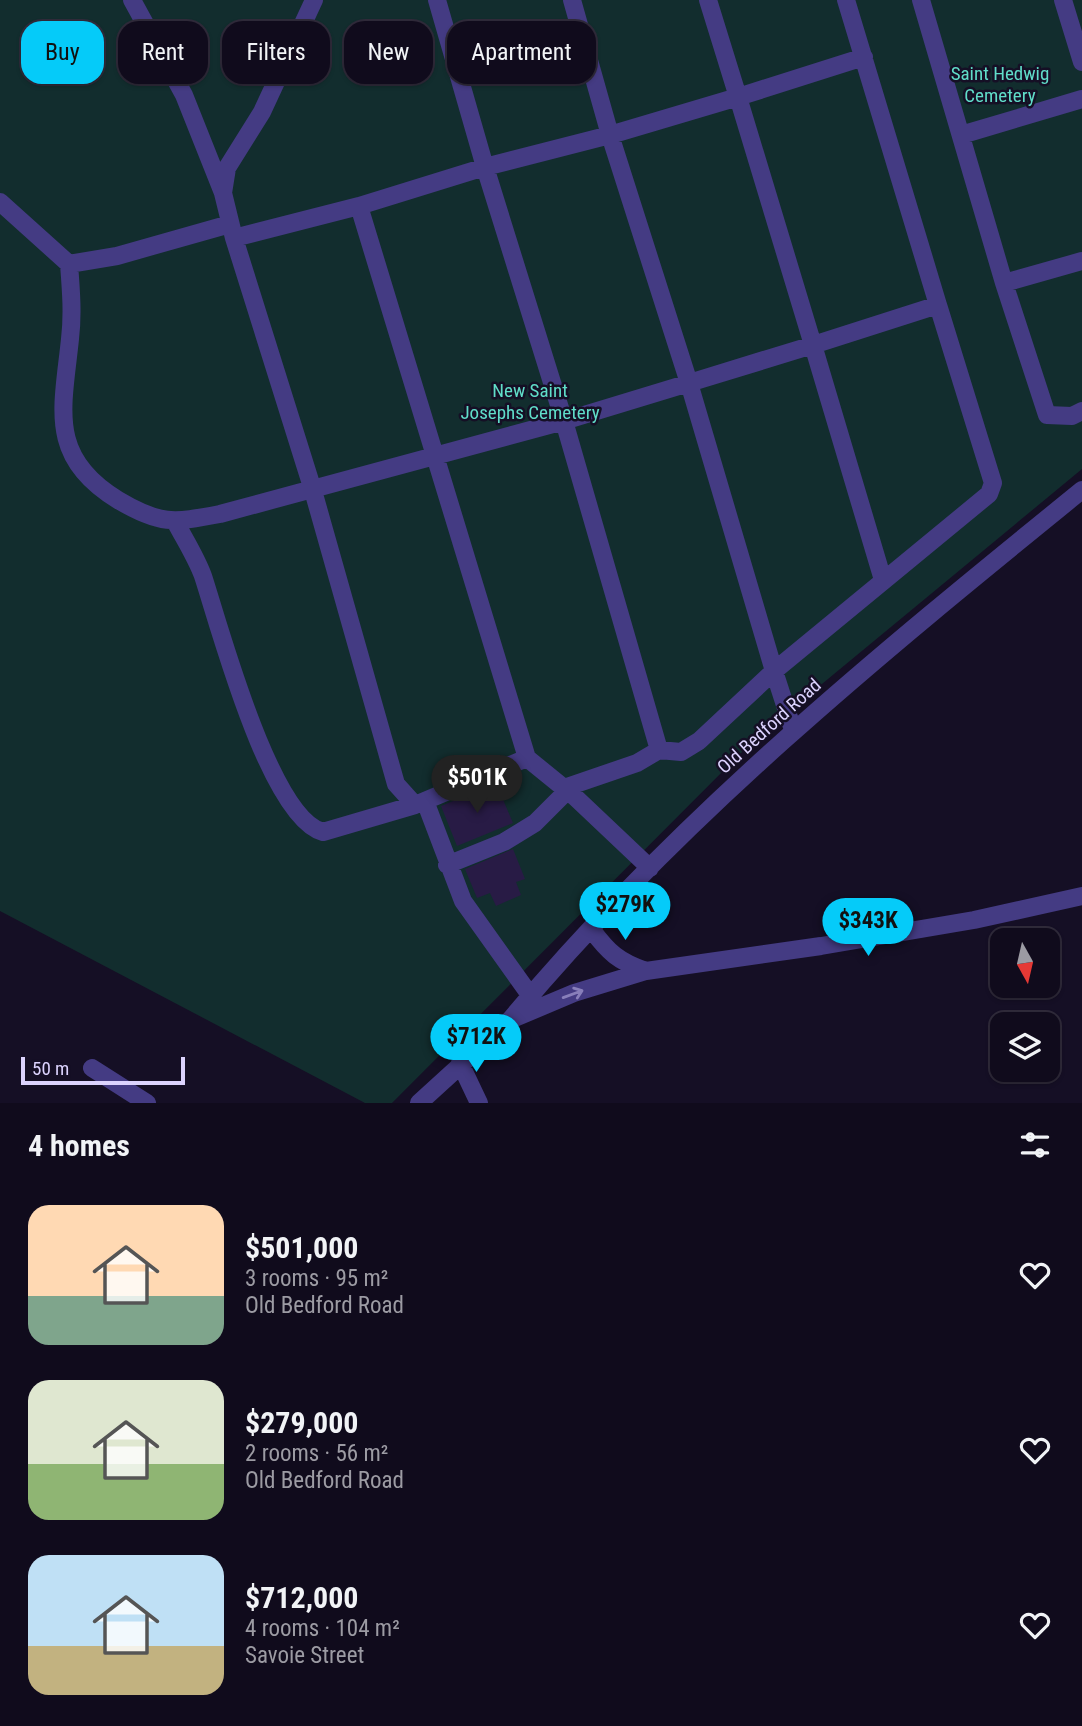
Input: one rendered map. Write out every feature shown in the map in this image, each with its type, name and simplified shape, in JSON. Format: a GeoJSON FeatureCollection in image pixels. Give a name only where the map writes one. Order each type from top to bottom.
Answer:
{"type":"FeatureCollection","features":[{"type":"Feature","properties":{"kind":"street"},"geometry":{"type":"LineString","coordinates":[[132,0],[184,95],[223,193],[232,231],[312,487],[396,783],[420,803],[463,901],[530,995]]}},
{"type":"Feature","properties":{"kind":"street"},"geometry":{"type":"LineString","coordinates":[[223,193],[227,168],[262,112],[314,0]]}},
{"type":"Feature","properties":{"kind":"street"},"geometry":{"type":"LineString","coordinates":[[437,0],[485,167],[564,421],[659,750]]}},
{"type":"Feature","properties":{"kind":"street"},"geometry":{"type":"LineString","coordinates":[[572,0],[610,135],[689,383],[793,730]]}},
{"type":"Feature","properties":{"kind":"street"},"geometry":{"type":"LineString","coordinates":[[708,0],[883,580]]}},
{"type":"Feature","properties":{"kind":"street"},"geometry":{"type":"LineString","coordinates":[[447,865],[504,842],[535,823],[565,789],[637,763],[659,750],[681,752],[699,741],[774,671],[989,494],[993,483],[846,0]]}},
{"type":"Feature","properties":{"kind":"street"},"geometry":{"type":"LineString","coordinates":[[921,0],[1004,283],[1047,415],[1072,416],[1082,411]]}},
{"type":"Feature","properties":{"kind":"street"},"geometry":{"type":"LineString","coordinates":[[1063,0],[1082,62]]}},
{"type":"Feature","properties":{"kind":"street"},"geometry":{"type":"LineString","coordinates":[[69,264],[359,206],[485,167],[610,135],[864,57]]}},
{"type":"Feature","properties":{"kind":"street"},"geometry":{"type":"LineString","coordinates":[[961,135],[1082,99]]}},
{"type":"Feature","properties":{"kind":"street"},"geometry":{"type":"LineString","coordinates":[[0,202],[69,264],[73,303],[62,394],[63,429],[75,461],[102,491],[143,515],[176,523],[245,508],[312,487],[436,457],[564,421],[938,305]]}},
{"type":"Feature","properties":{"kind":"street"},"geometry":{"type":"LineString","coordinates":[[359,206],[527,758],[565,789],[650,868]]}},
{"type":"Feature","properties":{"kind":"street"},"geometry":{"type":"LineString","coordinates":[[1004,283],[1082,261]]}},
{"type":"Feature","properties":{"kind":"street","name":"Old Bedford Road"},"geometry":{"type":"LineString","coordinates":[[510,1020],[530,995],[650,868],[793,730],[910,629],[1082,490]]}},
{"type":"Feature","properties":{"kind":"street"},"geometry":{"type":"LineString","coordinates":[[176,523],[202,572],[241,700],[263,750],[305,824],[323,832],[420,803],[527,758]]}},
{"type":"Feature","properties":{"kind":"street"},"geometry":{"type":"LineString","coordinates":[[419,1103],[510,1020],[574,993],[646,971],[834,944],[974,920],[1082,896]]}},
{"type":"Feature","properties":{"kind":"street"},"geometry":{"type":"LineString","coordinates":[[592,930],[610,955],[621,963],[646,971]]}},
{"type":"Feature","properties":{"kind":"street"},"geometry":{"type":"LineString","coordinates":[[460,1063],[479,1103]]}},
{"type":"Feature","properties":{"kind":"street"},"geometry":{"type":"LineString","coordinates":[[92,1068],[148,1103]]}},
{"type":"Feature","properties":{"kind":"green space","name":"New Saint Josephs Cemetery"},"geometry":{"type":"Polygon","coordinates":[[[0,0],[1082,0],[1082,469],[753,741],[392,1103],[365,1103],[0,911],[0,0]]]}},
{"type":"Feature","properties":{"kind":"building"},"geometry":{"type":"Polygon","coordinates":[[[496,783],[513,823],[457,846],[441,806],[496,783]]]}},
{"type":"Feature","properties":{"kind":"building"},"geometry":{"type":"Polygon","coordinates":[[[513,849],[525,879],[516,882],[521,895],[496,906],[490,893],[477,898],[465,869],[513,849]]]}},
{"type":"Feature","properties":{"kind":"park label","name":"Saint Hedwig Cemetery"},"geometry":{"type":"Point","coordinates":[1000,84]}}]}
